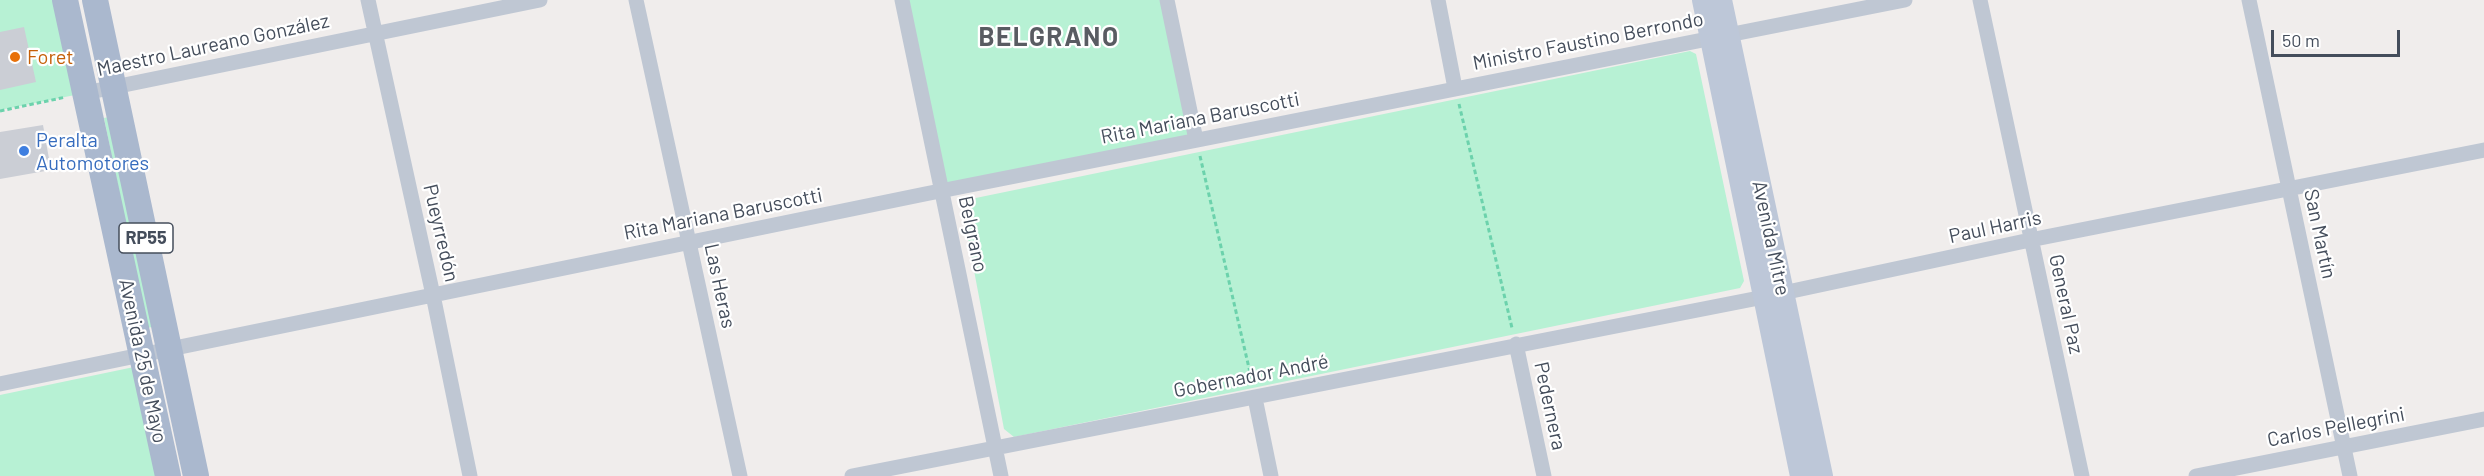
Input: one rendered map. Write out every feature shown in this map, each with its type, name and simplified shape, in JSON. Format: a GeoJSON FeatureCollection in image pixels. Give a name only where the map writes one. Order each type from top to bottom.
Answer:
{"type":"FeatureCollection","features":[{"type":"Feature","properties":{"kind":"main road","name":"Avenida 25 de Mayo"},"geometry":{"type":"LineString","coordinates":[[65,0],[168,476]]}},
{"type":"Feature","properties":{"kind":"main road","name":"Avenida 25 de Mayo"},"geometry":{"type":"LineString","coordinates":[[95,0],[196,476]]}},
{"type":"Feature","properties":{"kind":"main road","name":"Avenida Mitre"},"geometry":{"type":"LineString","coordinates":[[1703,0],[1720,38],[1774,295],[1822,476]]}},
{"type":"Feature","properties":{"kind":"main road","name":"Avenida Mitre"},"geometry":{"type":"LineString","coordinates":[[1720,38],[1721,0]]}},
{"type":"Feature","properties":{"kind":"main road","name":"Avenida Mitre"},"geometry":{"type":"LineString","coordinates":[[1774,295],[1801,476]]}},
{"type":"Feature","properties":{"kind":"street","name":"Pueyrredón"},"geometry":{"type":"LineString","coordinates":[[368,0],[434,295],[470,476]]}},
{"type":"Feature","properties":{"kind":"street","name":"Maestro Laureano González"},"geometry":{"type":"LineString","coordinates":[[85,93],[540,0]]}},
{"type":"Feature","properties":{"kind":"street","name":"Las Heras"},"geometry":{"type":"LineString","coordinates":[[636,0],[740,476]]}},
{"type":"Feature","properties":{"kind":"street","name":"Belgrano"},"geometry":{"type":"LineString","coordinates":[[902,0],[1001,476]]}},
{"type":"Feature","properties":{"kind":"street"},"geometry":{"type":"LineString","coordinates":[[1167,0],[1196,140]]}},
{"type":"Feature","properties":{"kind":"street"},"geometry":{"type":"LineString","coordinates":[[1438,0],[1455,88]]}},
{"type":"Feature","properties":{"kind":"street","name":"Ministro Faustino Berrondo"},"geometry":{"type":"LineString","coordinates":[[1455,88],[1905,0]]}},
{"type":"Feature","properties":{"kind":"street","name":"General Paz"},"geometry":{"type":"LineString","coordinates":[[1980,0],[2082,476]]}},
{"type":"Feature","properties":{"kind":"street","name":"San Martín"},"geometry":{"type":"LineString","coordinates":[[2249,0],[2350,476]]}},
{"type":"Feature","properties":{"kind":"street","name":"Rita Mariana Baruscotti"},"geometry":{"type":"LineString","coordinates":[[0,384],[1455,88]]}},
{"type":"Feature","properties":{"kind":"street","name":"Paul Harris"},"geometry":{"type":"LineString","coordinates":[[1516,344],[1774,295],[2030,240],[2484,150]]}},
{"type":"Feature","properties":{"kind":"street","name":"Gobernador André"},"geometry":{"type":"LineString","coordinates":[[852,476],[1255,398],[1516,344]]}},
{"type":"Feature","properties":{"kind":"street","name":"Pedernera"},"geometry":{"type":"LineString","coordinates":[[1516,344],[1544,476]]}},
{"type":"Feature","properties":{"kind":"street"},"geometry":{"type":"LineString","coordinates":[[1255,398],[1271,476]]}},
{"type":"Feature","properties":{"kind":"street","name":"Carlos Pellegrini"},"geometry":{"type":"LineString","coordinates":[[2196,476],[2484,419]]}},
{"type":"Feature","properties":{"kind":"path"},"geometry":{"type":"LineString","coordinates":[[1455,88],[1516,344]]}},
{"type":"Feature","properties":{"kind":"path","name":"Maestro Laureano González"},"geometry":{"type":"LineString","coordinates":[[0,111],[85,93]]}},
{"type":"Feature","properties":{"kind":"path"},"geometry":{"type":"LineString","coordinates":[[1196,140],[1255,398]]}},
{"type":"Feature","properties":{"kind":"green space"},"geometry":{"type":"Polygon","coordinates":[[[0,0],[66,0],[85,93],[0,110],[0,0]]]}},
{"type":"Feature","properties":{"kind":"green space"},"geometry":{"type":"Polygon","coordinates":[[[902,0],[1167,0],[1196,140],[943,191],[902,0]]]}},
{"type":"Feature","properties":{"kind":"green space"},"geometry":{"type":"Polygon","coordinates":[[[1690,51],[1696,54],[1744,281],[1740,288],[1014,437],[1004,429],[962,207],[966,200],[1690,51]]]}},
{"type":"Feature","properties":{"kind":"green space"},"geometry":{"type":"Polygon","coordinates":[[[109,117],[152,327],[147,328],[104,118],[109,117]]]}},
{"type":"Feature","properties":{"kind":"green space"},"geometry":{"type":"Polygon","coordinates":[[[134,367],[156,476],[0,476],[0,395],[134,367]]]}},
{"type":"Feature","properties":{"kind":"building","name":"Foret"},"geometry":{"type":"Polygon","coordinates":[[[24,27],[36,82],[0,90],[0,32],[24,27]]]}},
{"type":"Feature","properties":{"kind":"building","name":"Peralta Automotores"},"geometry":{"type":"Polygon","coordinates":[[[43,125],[51,170],[0,179],[0,132],[43,125]]]}},
{"type":"Feature","properties":{"kind":"place","name":"Foret"},"geometry":{"type":"Point","coordinates":[15,57]}},
{"type":"Feature","properties":{"kind":"place","name":"Peralta Automotores"},"geometry":{"type":"Point","coordinates":[24,151]}},
{"type":"Feature","properties":{"kind":"district","name":"BELGRANO"},"geometry":{"type":"Point","coordinates":[1049,37]}}]}
